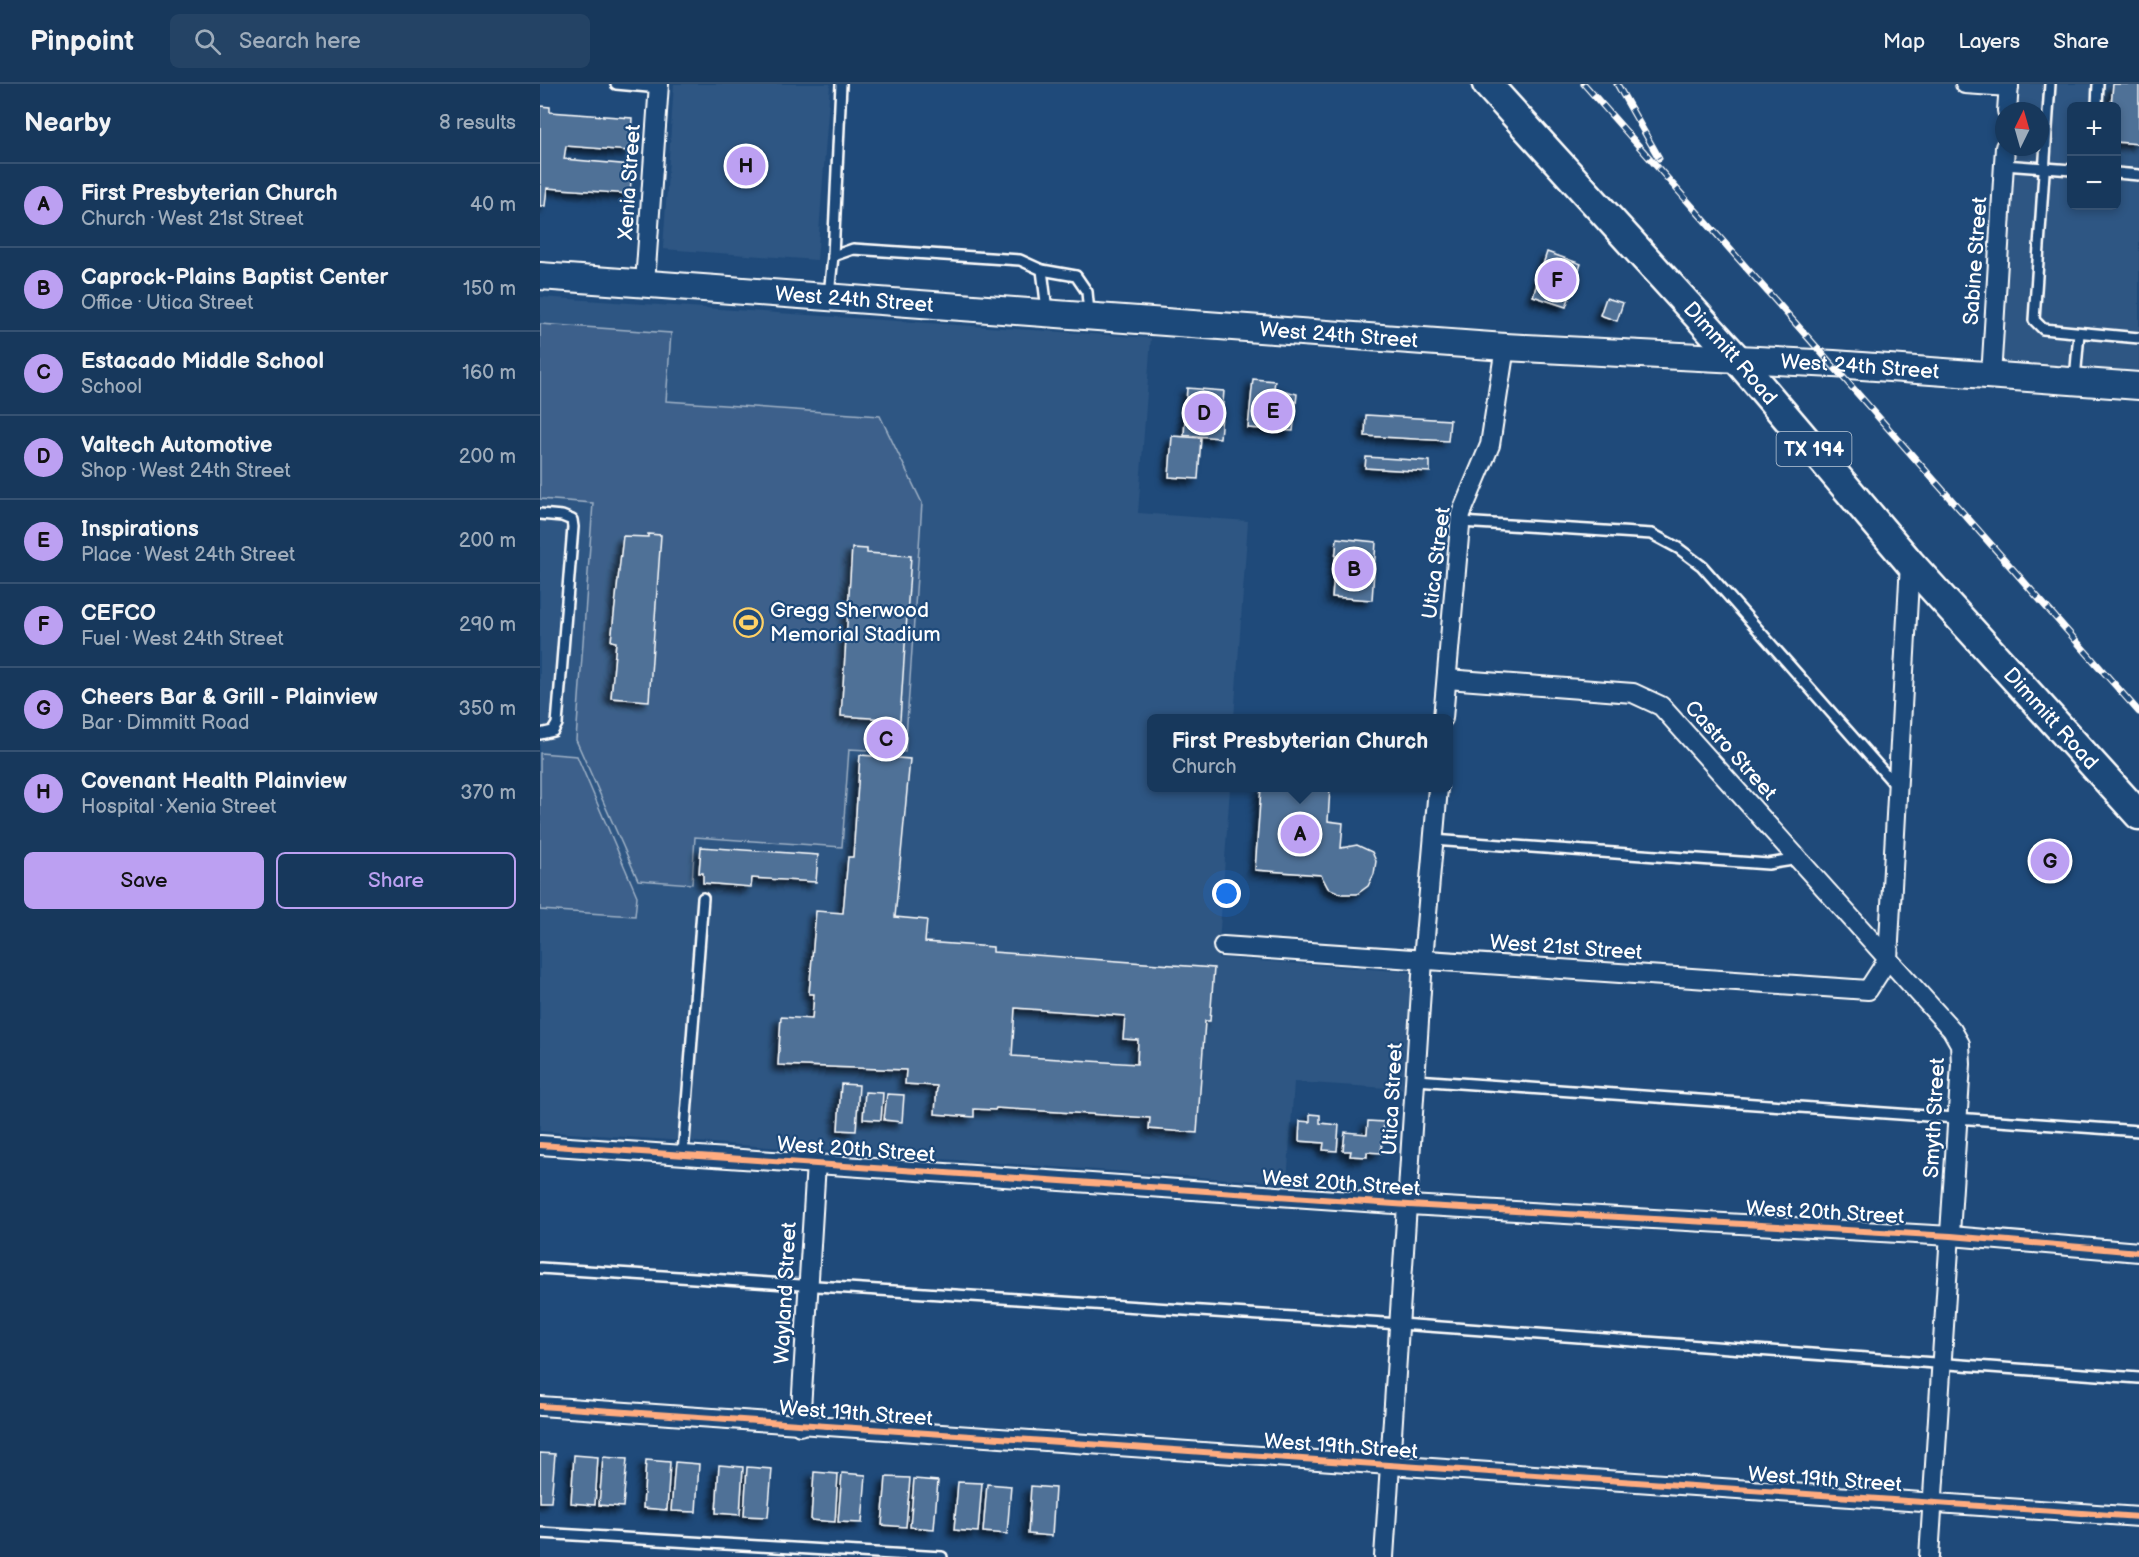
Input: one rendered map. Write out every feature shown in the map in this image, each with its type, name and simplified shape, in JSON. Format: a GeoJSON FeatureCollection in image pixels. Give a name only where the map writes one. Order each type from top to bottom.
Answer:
{"type":"FeatureCollection","features":[{"type":"Feature","properties":{"kind":"main road","name":"Dimmitt Road"},"geometry":{"type":"LineString","coordinates":[[1487,84],[1737,359],[1910,563],[2139,815]]}},
{"type":"Feature","properties":{"kind":"main road","name":"West 24th Street"},"geometry":{"type":"LineString","coordinates":[[540,276],[1505,346],[2139,386]]}},
{"type":"Feature","properties":{"kind":"street"},"geometry":{"type":"LineString","coordinates":[[1965,84],[2009,85],[2008,102]]}},
{"type":"Feature","properties":{"kind":"street","name":"Xenia Street"},"geometry":{"type":"LineString","coordinates":[[645,283],[659,86]]}},
{"type":"Feature","properties":{"kind":"street","name":"Sabine Street"},"geometry":{"type":"LineString","coordinates":[[1991,377],[2005,156]]}},
{"type":"Feature","properties":{"kind":"street","name":"Utica Street"},"geometry":{"type":"LineString","coordinates":[[1443,714],[1461,514],[1490,445],[1505,346]]}},
{"type":"Feature","properties":{"kind":"street"},"geometry":{"type":"LineString","coordinates":[[1888,959],[1910,563]]}},
{"type":"Feature","properties":{"kind":"street","name":"Castro Street"},"geometry":{"type":"LineString","coordinates":[[1447,680],[1633,693],[1661,706],[1888,959]]}},
{"type":"Feature","properties":{"kind":"street","name":"Utica Street"},"geometry":{"type":"LineString","coordinates":[[1384,1557],[1423,960],[1437,792]]}},
{"type":"Feature","properties":{"kind":"street","name":"West 21st Street"},"geometry":{"type":"LineString","coordinates":[[1223,946],[1868,990],[1888,959]]}},
{"type":"Feature","properties":{"kind":"street","name":"Smyth Street"},"geometry":{"type":"LineString","coordinates":[[1888,959],[1952,1030],[1960,1044],[1951,1236],[1929,1557]]}},
{"type":"Feature","properties":{"kind":"street","name":"West 20th Street"},"geometry":{"type":"LineString","coordinates":[[540,1145],[1408,1205],[1951,1236],[2139,1252]]}},
{"type":"Feature","properties":{"kind":"street","name":"Wayland Street"},"geometry":{"type":"LineString","coordinates":[[800,1426],[816,1163]]}},
{"type":"Feature","properties":{"kind":"street","name":"West 19th Street"},"geometry":{"type":"LineString","coordinates":[[540,1406],[800,1426],[2139,1517]]}},
{"type":"Feature","properties":{"kind":"lane"},"geometry":{"type":"LineString","coordinates":[[616,84],[659,86]]}},
{"type":"Feature","properties":{"kind":"lane"},"geometry":{"type":"LineString","coordinates":[[829,296],[841,84]]}},
{"type":"Feature","properties":{"kind":"lane"},"geometry":{"type":"LineString","coordinates":[[2050,84],[2034,320],[2043,329],[2139,338]]}},
{"type":"Feature","properties":{"kind":"lane"},"geometry":{"type":"LineString","coordinates":[[2097,102],[2098,84]]}},
{"type":"Feature","properties":{"kind":"lane"},"geometry":{"type":"LineString","coordinates":[[2005,156],[2044,168],[2067,170]]}},
{"type":"Feature","properties":{"kind":"lane"},"geometry":{"type":"LineString","coordinates":[[2121,173],[2139,175]]}},
{"type":"Feature","properties":{"kind":"lane"},"geometry":{"type":"LineString","coordinates":[[833,256],[853,249],[1020,260],[1042,270],[1076,276],[1087,292],[1089,316]]}},
{"type":"Feature","properties":{"kind":"lane"},"geometry":{"type":"LineString","coordinates":[[1042,270],[1047,312]]}},
{"type":"Feature","properties":{"kind":"lane"},"geometry":{"type":"LineString","coordinates":[[2075,382],[2079,333]]}},
{"type":"Feature","properties":{"kind":"lane"},"geometry":{"type":"LineString","coordinates":[[540,514],[562,516],[572,520],[573,527],[557,724],[553,732],[540,734]]}},
{"type":"Feature","properties":{"kind":"lane"},"geometry":{"type":"LineString","coordinates":[[1460,522],[1652,534],[1662,537],[1702,566],[1898,788]]}},
{"type":"Feature","properties":{"kind":"lane"},"geometry":{"type":"LineString","coordinates":[[1433,840],[1768,864],[1799,859]]}},
{"type":"Feature","properties":{"kind":"lane"},"geometry":{"type":"LineString","coordinates":[[683,1154],[703,898]]}},
{"type":"Feature","properties":{"kind":"lane"},"geometry":{"type":"LineString","coordinates":[[1416,1080],[2139,1131]]}},
{"type":"Feature","properties":{"kind":"lane"},"geometry":{"type":"LineString","coordinates":[[540,1268],[1400,1324],[2139,1378]]}},
{"type":"Feature","properties":{"kind":"lane"},"geometry":{"type":"LineString","coordinates":[[540,1533],[942,1557]]}},
{"type":"Feature","properties":{"kind":"shaded area"},"geometry":{"type":"Polygon","coordinates":[[[674,84],[830,84],[817,260],[663,249],[674,84]]]}},
{"type":"Feature","properties":{"kind":"shaded area"},"geometry":{"type":"Polygon","coordinates":[[[2017,84],[2139,84],[2139,374],[1996,363],[2011,156],[2049,156],[2049,102],[2016,102],[2017,84]]]}},
{"type":"Feature","properties":{"kind":"shaded area"},"geometry":{"type":"Polygon","coordinates":[[[540,297],[1151,338],[1138,513],[1248,521],[1234,714],[1147,714],[1147,792],[1230,792],[1218,958],[1411,972],[1403,1089],[1294,1082],[1287,1183],[540,1131],[540,297]]]}},
{"type":"Feature","properties":{"kind":"shaded area","name":"Gregg Sherwood Memorial Stadium"},"geometry":{"type":"Polygon","coordinates":[[[540,324],[671,333],[666,401],[880,416],[922,503],[905,752],[849,749],[842,847],[695,837],[692,884],[638,880],[576,740],[593,503],[540,499],[540,324]]]}},
{"type":"Feature","properties":{"kind":"shaded area"},"geometry":{"type":"Polygon","coordinates":[[[540,753],[577,756],[637,896],[635,916],[540,910],[540,753]]]}},
{"type":"Feature","properties":{"kind":"building"},"geometry":{"type":"Polygon","coordinates":[[[2113,84],[2139,84],[2139,144],[2121,142],[2121,102],[2111,102],[2113,84]]]}},
{"type":"Feature","properties":{"kind":"building"},"geometry":{"type":"Polygon","coordinates":[[[540,106],[550,107],[550,112],[632,118],[630,151],[566,146],[564,159],[632,165],[630,194],[547,188],[545,206],[540,206],[540,106]]]}},
{"type":"Feature","properties":{"kind":"building"},"geometry":{"type":"Polygon","coordinates":[[[1547,252],[1581,264],[1566,307],[1533,296],[1547,252]]]}},
{"type":"Feature","properties":{"kind":"building"},"geometry":{"type":"Polygon","coordinates":[[[1606,298],[1623,303],[1617,321],[1600,315],[1606,298]]]}},
{"type":"Feature","properties":{"kind":"building"},"geometry":{"type":"Polygon","coordinates":[[[1253,379],[1275,381],[1274,388],[1297,394],[1293,431],[1248,428],[1253,379]]]}},
{"type":"Feature","properties":{"kind":"building"},"geometry":{"type":"Polygon","coordinates":[[[1187,388],[1224,391],[1220,438],[1184,435],[1187,388]]]}},
{"type":"Feature","properties":{"kind":"building"},"geometry":{"type":"Polygon","coordinates":[[[1366,415],[1450,420],[1448,441],[1365,436],[1366,415]]]}},
{"type":"Feature","properties":{"kind":"building"},"geometry":{"type":"Polygon","coordinates":[[[1172,436],[1201,438],[1198,479],[1169,477],[1172,436]]]}},
{"type":"Feature","properties":{"kind":"building"},"geometry":{"type":"Polygon","coordinates":[[[1366,457],[1430,461],[1430,472],[1365,468],[1366,457]]]}},
{"type":"Feature","properties":{"kind":"building"},"geometry":{"type":"Polygon","coordinates":[[[648,534],[661,535],[649,701],[611,698],[616,642],[611,641],[623,536],[648,537],[648,534]]]}},
{"type":"Feature","properties":{"kind":"building"},"geometry":{"type":"Polygon","coordinates":[[[1337,538],[1376,542],[1372,600],[1332,597],[1337,538]]]}},
{"type":"Feature","properties":{"kind":"building"},"geometry":{"type":"Polygon","coordinates":[[[852,548],[867,549],[867,553],[911,556],[900,720],[841,716],[852,548]]]}},
{"type":"Feature","properties":{"kind":"building"},"geometry":{"type":"Polygon","coordinates":[[[860,755],[910,759],[895,917],[927,920],[925,942],[993,947],[993,952],[1214,968],[1210,1021],[1205,1021],[1197,1133],[1149,1129],[1150,1118],[996,1108],[995,1110],[974,1109],[974,1117],[935,1114],[937,1086],[905,1084],[906,1070],[778,1065],[781,1017],[812,1019],[814,994],[809,994],[816,911],[843,913],[848,857],[853,857],[860,755]],[[1015,1008],[1012,1056],[1137,1064],[1138,1040],[1123,1039],[1125,1016],[1015,1008]]]}},
{"type":"Feature","properties":{"kind":"building"},"geometry":{"type":"Polygon","coordinates":[[[1261,792],[1330,792],[1328,821],[1343,823],[1341,848],[1357,845],[1372,852],[1376,861],[1374,874],[1368,886],[1357,894],[1342,894],[1328,888],[1321,875],[1255,870],[1261,792]]]}},
{"type":"Feature","properties":{"kind":"building"},"geometry":{"type":"Polygon","coordinates":[[[701,847],[818,855],[816,882],[752,878],[751,887],[703,883],[703,873],[699,873],[701,847]]]}},
{"type":"Feature","properties":{"kind":"building"},"geometry":{"type":"Polygon","coordinates":[[[841,1084],[859,1085],[856,1131],[838,1130],[841,1084]]]}},
{"type":"Feature","properties":{"kind":"building"},"geometry":{"type":"Polygon","coordinates":[[[865,1092],[883,1093],[881,1120],[863,1119],[865,1092]]]}},
{"type":"Feature","properties":{"kind":"building"},"geometry":{"type":"Polygon","coordinates":[[[887,1094],[904,1095],[902,1122],[884,1120],[887,1094]]]}},
{"type":"Feature","properties":{"kind":"building"},"geometry":{"type":"Polygon","coordinates":[[[1310,1114],[1320,1115],[1320,1123],[1339,1125],[1337,1151],[1323,1150],[1324,1143],[1299,1141],[1300,1121],[1310,1122],[1310,1114]]]}},
{"type":"Feature","properties":{"kind":"building"},"geometry":{"type":"Polygon","coordinates":[[[1368,1121],[1384,1122],[1381,1153],[1367,1152],[1367,1157],[1350,1156],[1351,1151],[1343,1151],[1345,1132],[1367,1134],[1368,1121]]]}},
{"type":"Feature","properties":{"kind":"building"},"geometry":{"type":"Polygon","coordinates":[[[540,1453],[555,1454],[551,1502],[540,1502],[540,1453]]]}},
{"type":"Feature","properties":{"kind":"building"},"geometry":{"type":"Polygon","coordinates":[[[574,1455],[598,1457],[595,1505],[571,1503],[574,1455]]]}},
{"type":"Feature","properties":{"kind":"building"},"geometry":{"type":"Polygon","coordinates":[[[603,1457],[627,1459],[623,1507],[599,1505],[603,1457]]]}},
{"type":"Feature","properties":{"kind":"building"},"geometry":{"type":"Polygon","coordinates":[[[646,1460],[670,1462],[667,1510],[643,1508],[646,1460]]]}},
{"type":"Feature","properties":{"kind":"building"},"geometry":{"type":"Polygon","coordinates":[[[675,1462],[699,1464],[696,1512],[671,1511],[675,1462]]]}},
{"type":"Feature","properties":{"kind":"building"},"geometry":{"type":"Polygon","coordinates":[[[719,1465],[743,1467],[740,1515],[716,1513],[719,1465]]]}},
{"type":"Feature","properties":{"kind":"building"},"geometry":{"type":"Polygon","coordinates":[[[747,1467],[772,1469],[768,1517],[744,1516],[747,1467]]]}},
{"type":"Feature","properties":{"kind":"building"},"geometry":{"type":"Polygon","coordinates":[[[814,1472],[838,1474],[835,1522],[811,1520],[814,1472]]]}},
{"type":"Feature","properties":{"kind":"building"},"geometry":{"type":"Polygon","coordinates":[[[842,1473],[866,1475],[862,1523],[838,1522],[842,1473]]]}},
{"type":"Feature","properties":{"kind":"building"},"geometry":{"type":"Polygon","coordinates":[[[886,1477],[910,1478],[906,1527],[882,1525],[886,1477]]]}},
{"type":"Feature","properties":{"kind":"building"},"geometry":{"type":"Polygon","coordinates":[[[914,1479],[938,1481],[934,1529],[910,1527],[914,1479]]]}},
{"type":"Feature","properties":{"kind":"building"},"geometry":{"type":"Polygon","coordinates":[[[958,1482],[982,1483],[978,1532],[954,1530],[958,1482]]]}},
{"type":"Feature","properties":{"kind":"building"},"geometry":{"type":"Polygon","coordinates":[[[987,1484],[1011,1486],[1007,1534],[983,1532],[987,1484]]]}},
{"type":"Feature","properties":{"kind":"building"},"geometry":{"type":"Polygon","coordinates":[[[1031,1486],[1055,1488],[1052,1536],[1028,1534],[1031,1486]]]}},
{"type":"Feature","properties":{"kind":"railway"},"geometry":{"type":"LineString","coordinates":[[1584,84],[2139,712]]}},
{"type":"Feature","properties":{"kind":"railway"},"geometry":{"type":"LineString","coordinates":[[1617,84],[1659,158]]}},
{"type":"Feature","properties":{"kind":"cycle path"},"geometry":{"type":"LineString","coordinates":[[540,1145],[1409,1205],[1951,1236],[2139,1252]]}},
{"type":"Feature","properties":{"kind":"cycle path"},"geometry":{"type":"LineString","coordinates":[[540,1406],[2139,1517]]}},
{"type":"Feature","properties":{"kind":"place","name":"Covenant Health Plainview"},"geometry":{"type":"Point","coordinates":[746,166]}},
{"type":"Feature","properties":{"kind":"place","name":"CEFCO"},"geometry":{"type":"Point","coordinates":[1557,280]}},
{"type":"Feature","properties":{"kind":"place","name":"Inspirations"},"geometry":{"type":"Point","coordinates":[1273,411]}},
{"type":"Feature","properties":{"kind":"place","name":"Valtech Automotive"},"geometry":{"type":"Point","coordinates":[1204,413]}},
{"type":"Feature","properties":{"kind":"place","name":"Caprock-Plains Baptist Center"},"geometry":{"type":"Point","coordinates":[1354,569]}},
{"type":"Feature","properties":{"kind":"place","name":"Gregg Sherwood Memorial Stadium"},"geometry":{"type":"Point","coordinates":[749,622]}},
{"type":"Feature","properties":{"kind":"place","name":"Estacado Middle School"},"geometry":{"type":"Point","coordinates":[886,739]}},
{"type":"Feature","properties":{"kind":"place","name":"First Presbyterian Church"},"geometry":{"type":"Point","coordinates":[1300,834]}},
{"type":"Feature","properties":{"kind":"place","name":"Cheers Bar & Grill - Plainview"},"geometry":{"type":"Point","coordinates":[2050,861]}}]}
